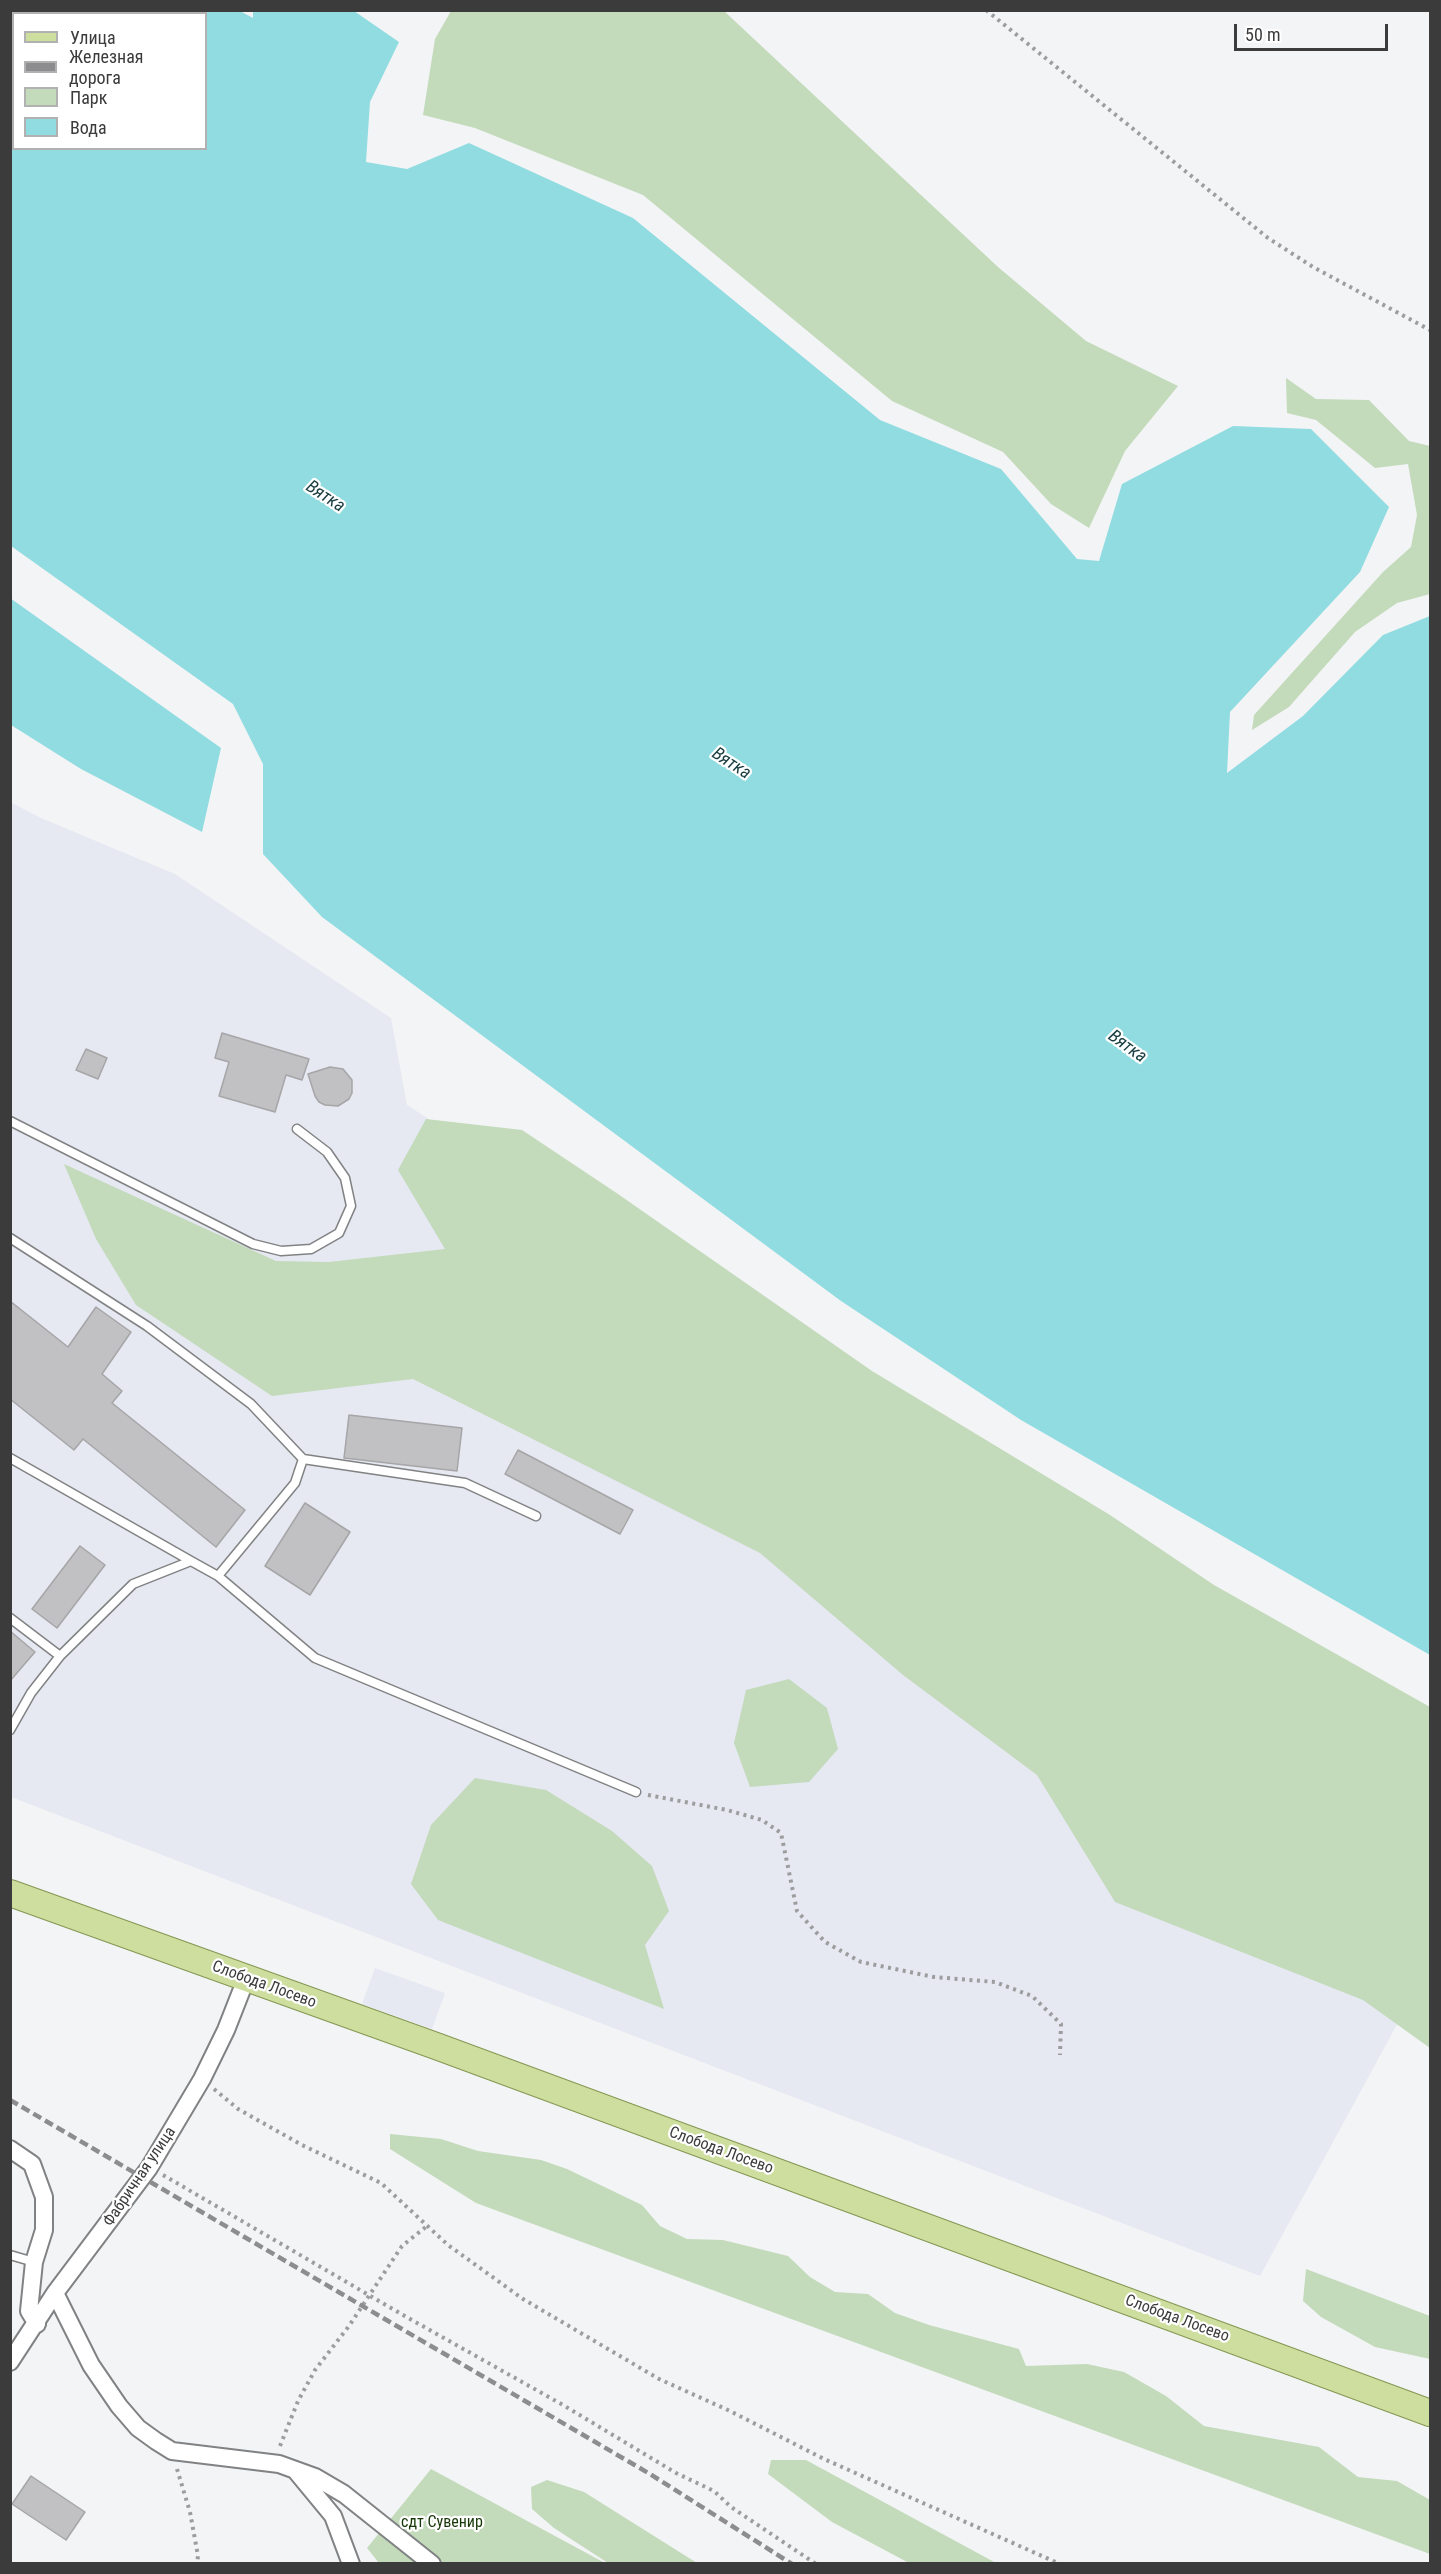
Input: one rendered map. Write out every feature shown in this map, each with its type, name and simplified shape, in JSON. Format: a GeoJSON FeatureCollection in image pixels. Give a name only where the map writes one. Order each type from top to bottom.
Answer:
{"type":"FeatureCollection","features":[{"type":"Feature","properties":{"kind":"main road","name":"Слобода Лосево"},"geometry":{"type":"LineString","coordinates":[[10,1893],[436,2046],[1431,2414]]}},
{"type":"Feature","properties":{"kind":"street","name":"Фабричная улица"},"geometry":{"type":"LineString","coordinates":[[10,2362],[56,2294],[150,2168],[202,2079],[226,2030],[246,1979]]}},
{"type":"Feature","properties":{"kind":"street"},"geometry":{"type":"LineString","coordinates":[[10,2149],[32,2164],[44,2197],[44,2230],[34,2262],[29,2311],[37,2324]]}},
{"type":"Feature","properties":{"kind":"street"},"geometry":{"type":"LineString","coordinates":[[56,2294],[91,2365],[119,2406],[138,2428],[172,2451],[279,2464],[315,2477],[344,2494],[432,2564]]}},
{"type":"Feature","properties":{"kind":"street"},"geometry":{"type":"LineString","coordinates":[[295,2470],[333,2516],[351,2564]]}},
{"type":"Feature","properties":{"kind":"lane"},"geometry":{"type":"LineString","coordinates":[[10,1121],[253,1244],[281,1251],[311,1249],[339,1233],[351,1206],[345,1178],[327,1152],[297,1129]]}},
{"type":"Feature","properties":{"kind":"lane"},"geometry":{"type":"LineString","coordinates":[[10,1238],[147,1326],[251,1404],[303,1459],[465,1483],[536,1516]]}},
{"type":"Feature","properties":{"kind":"lane"},"geometry":{"type":"LineString","coordinates":[[10,1458],[218,1576],[315,1658],[636,1792]]}},
{"type":"Feature","properties":{"kind":"lane"},"geometry":{"type":"LineString","coordinates":[[218,1576],[294,1484],[303,1459]]}},
{"type":"Feature","properties":{"kind":"lane"},"geometry":{"type":"LineString","coordinates":[[10,1730],[31,1693],[60,1656],[133,1584],[191,1561]]}},
{"type":"Feature","properties":{"kind":"lane"},"geometry":{"type":"LineString","coordinates":[[10,1618],[60,1656]]}},
{"type":"Feature","properties":{"kind":"lane"},"geometry":{"type":"LineString","coordinates":[[10,2255],[34,2262]]}},
{"type":"Feature","properties":{"kind":"path"},"geometry":{"type":"LineString","coordinates":[[986,10],[1268,238],[1313,267],[1431,330]]}},
{"type":"Feature","properties":{"kind":"path"},"geometry":{"type":"LineString","coordinates":[[636,1792],[727,1810],[762,1820],[781,1833],[796,1911],[825,1942],[861,1962],[934,1977],[995,1982],[1032,1996],[1060,2024],[1060,2055]]}},
{"type":"Feature","properties":{"kind":"path"},"geometry":{"type":"LineString","coordinates":[[202,2079],[238,2109],[302,2145],[381,2183],[448,2245],[523,2299],[659,2379],[730,2410],[824,2458],[1060,2564]]}},
{"type":"Feature","properties":{"kind":"path"},"geometry":{"type":"LineString","coordinates":[[150,2168],[563,2405],[676,2473],[714,2491],[731,2507],[816,2564]]}},
{"type":"Feature","properties":{"kind":"path"},"geometry":{"type":"LineString","coordinates":[[279,2464],[280,2441],[315,2370],[349,2326],[402,2246],[427,2226]]}},
{"type":"Feature","properties":{"kind":"path"},"geometry":{"type":"LineString","coordinates":[[172,2451],[190,2512],[198,2556],[197,2564]]}},
{"type":"Feature","properties":{"kind":"shaded area"},"geometry":{"type":"Polygon","coordinates":[[[10,802],[41,818],[175,874],[391,1018],[407,1105],[1430,1763],[1430,1964],[1260,2276],[11,1797],[10,802]]]}},
{"type":"Feature","properties":{"kind":"shaded area"},"geometry":{"type":"Polygon","coordinates":[[[375,1968],[445,1993],[432,2029],[362,2004],[375,1968]]]}},
{"type":"Feature","properties":{"kind":"green space"},"geometry":{"type":"Polygon","coordinates":[[[451,11],[724,11],[998,267],[1086,341],[1178,386],[1125,451],[1089,528],[1051,504],[1003,452],[892,401],[643,195],[475,128],[423,115],[435,39],[451,11]]]}},
{"type":"Feature","properties":{"kind":"green space"},"geometry":{"type":"Polygon","coordinates":[[[1286,378],[1316,399],[1369,400],[1409,441],[1430,446],[1430,594],[1397,603],[1355,632],[1289,707],[1252,730],[1254,715],[1383,572],[1411,547],[1417,515],[1408,464],[1375,468],[1316,420],[1287,413],[1286,378]]]}},
{"type":"Feature","properties":{"kind":"green space"},"geometry":{"type":"Polygon","coordinates":[[[426,1119],[522,1130],[872,1371],[1110,1515],[1214,1585],[1430,1707],[1430,2048],[1363,2000],[1115,1902],[1037,1775],[903,1675],[760,1553],[413,1379],[272,1396],[136,1305],[96,1239],[64,1164],[276,1261],[329,1262],[445,1249],[398,1170],[426,1119]]]}},
{"type":"Feature","properties":{"kind":"green space"},"geometry":{"type":"Polygon","coordinates":[[[789,1679],[827,1708],[838,1749],[809,1782],[750,1787],[734,1743],[746,1690],[789,1679]]]}},
{"type":"Feature","properties":{"kind":"green space"},"geometry":{"type":"Polygon","coordinates":[[[475,1778],[546,1790],[612,1831],[652,1866],[669,1911],[645,1945],[664,2009],[438,1920],[411,1884],[431,1825],[475,1778]]]}},
{"type":"Feature","properties":{"kind":"green space"},"geometry":{"type":"Polygon","coordinates":[[[390,2134],[441,2139],[478,2151],[541,2160],[567,2169],[642,2205],[660,2226],[687,2239],[723,2240],[788,2256],[810,2277],[835,2292],[868,2294],[895,2313],[929,2325],[1019,2349],[1026,2366],[1087,2364],[1124,2372],[1166,2396],[1204,2426],[1319,2447],[1358,2477],[1397,2481],[1430,2500],[1430,2554],[476,2203],[390,2149],[390,2134]]]}},
{"type":"Feature","properties":{"kind":"green space"},"geometry":{"type":"Polygon","coordinates":[[[1306,2269],[1430,2316],[1430,2359],[1375,2347],[1321,2317],[1303,2301],[1306,2269]]]}},
{"type":"Feature","properties":{"kind":"green space"},"geometry":{"type":"Polygon","coordinates":[[[771,2460],[806,2460],[996,2563],[909,2563],[832,2522],[768,2474],[771,2460]]]}},
{"type":"Feature","properties":{"kind":"green space","name":"сдт Сувенир"},"geometry":{"type":"Polygon","coordinates":[[[431,2469],[605,2563],[379,2563],[367,2548],[431,2469]]]}},
{"type":"Feature","properties":{"kind":"green space"},"geometry":{"type":"Polygon","coordinates":[[[547,2480],[584,2492],[697,2563],[608,2563],[554,2528],[532,2509],[531,2487],[547,2480]]]}},
{"type":"Feature","properties":{"kind":"water","name":"Вятка"},"geometry":{"type":"Polygon","coordinates":[[[11,11],[240,11],[253,18],[253,11],[354,11],[399,42],[370,102],[366,162],[407,169],[469,143],[633,218],[880,420],[1001,469],[1077,559],[1099,561],[1122,484],[1233,426],[1311,429],[1389,507],[1360,572],[1230,712],[1227,773],[1303,716],[1383,635],[1430,616],[1430,1655],[1021,1420],[841,1301],[322,917],[263,854],[263,764],[233,704],[11,546],[11,11]]]}},
{"type":"Feature","properties":{"kind":"water"},"geometry":{"type":"Polygon","coordinates":[[[10,598],[221,748],[202,832],[81,769],[11,725],[10,598]]]}},
{"type":"Feature","properties":{"kind":"building"},"geometry":{"type":"Polygon","coordinates":[[[222,1033],[309,1059],[302,1080],[286,1075],[275,1112],[219,1096],[229,1062],[215,1058],[222,1033]]]}},
{"type":"Feature","properties":{"kind":"building"},"geometry":{"type":"Polygon","coordinates":[[[86,1049],[107,1058],[98,1079],[76,1070],[86,1049]]]}},
{"type":"Feature","properties":{"kind":"building"},"geometry":{"type":"Polygon","coordinates":[[[330,1067],[343,1069],[352,1080],[352,1093],[349,1099],[338,1106],[319,1102],[308,1074],[330,1067]]]}},
{"type":"Feature","properties":{"kind":"building"},"geometry":{"type":"Polygon","coordinates":[[[10,1301],[68,1347],[96,1307],[131,1332],[102,1374],[122,1391],[112,1403],[245,1510],[216,1547],[83,1439],[74,1450],[10,1399],[10,1301]]]}},
{"type":"Feature","properties":{"kind":"building"},"geometry":{"type":"Polygon","coordinates":[[[349,1415],[462,1428],[457,1471],[344,1458],[349,1415]]]}},
{"type":"Feature","properties":{"kind":"building"},"geometry":{"type":"Polygon","coordinates":[[[518,1450],[633,1510],[620,1534],[505,1474],[518,1450]]]}},
{"type":"Feature","properties":{"kind":"building"},"geometry":{"type":"Polygon","coordinates":[[[305,1503],[350,1532],[310,1595],[265,1566],[305,1503]]]}},
{"type":"Feature","properties":{"kind":"building"},"geometry":{"type":"Polygon","coordinates":[[[80,1546],[105,1565],[57,1628],[32,1609],[80,1546]]]}},
{"type":"Feature","properties":{"kind":"building"},"geometry":{"type":"Polygon","coordinates":[[[10,1631],[35,1652],[10,1681],[10,1631]]]}},
{"type":"Feature","properties":{"kind":"building"},"geometry":{"type":"Polygon","coordinates":[[[31,2476],[85,2512],[66,2540],[12,2504],[31,2476]]]}},
{"type":"Feature","properties":{"kind":"railway"},"geometry":{"type":"LineString","coordinates":[[10,2100],[650,2474],[792,2564]]}}]}
